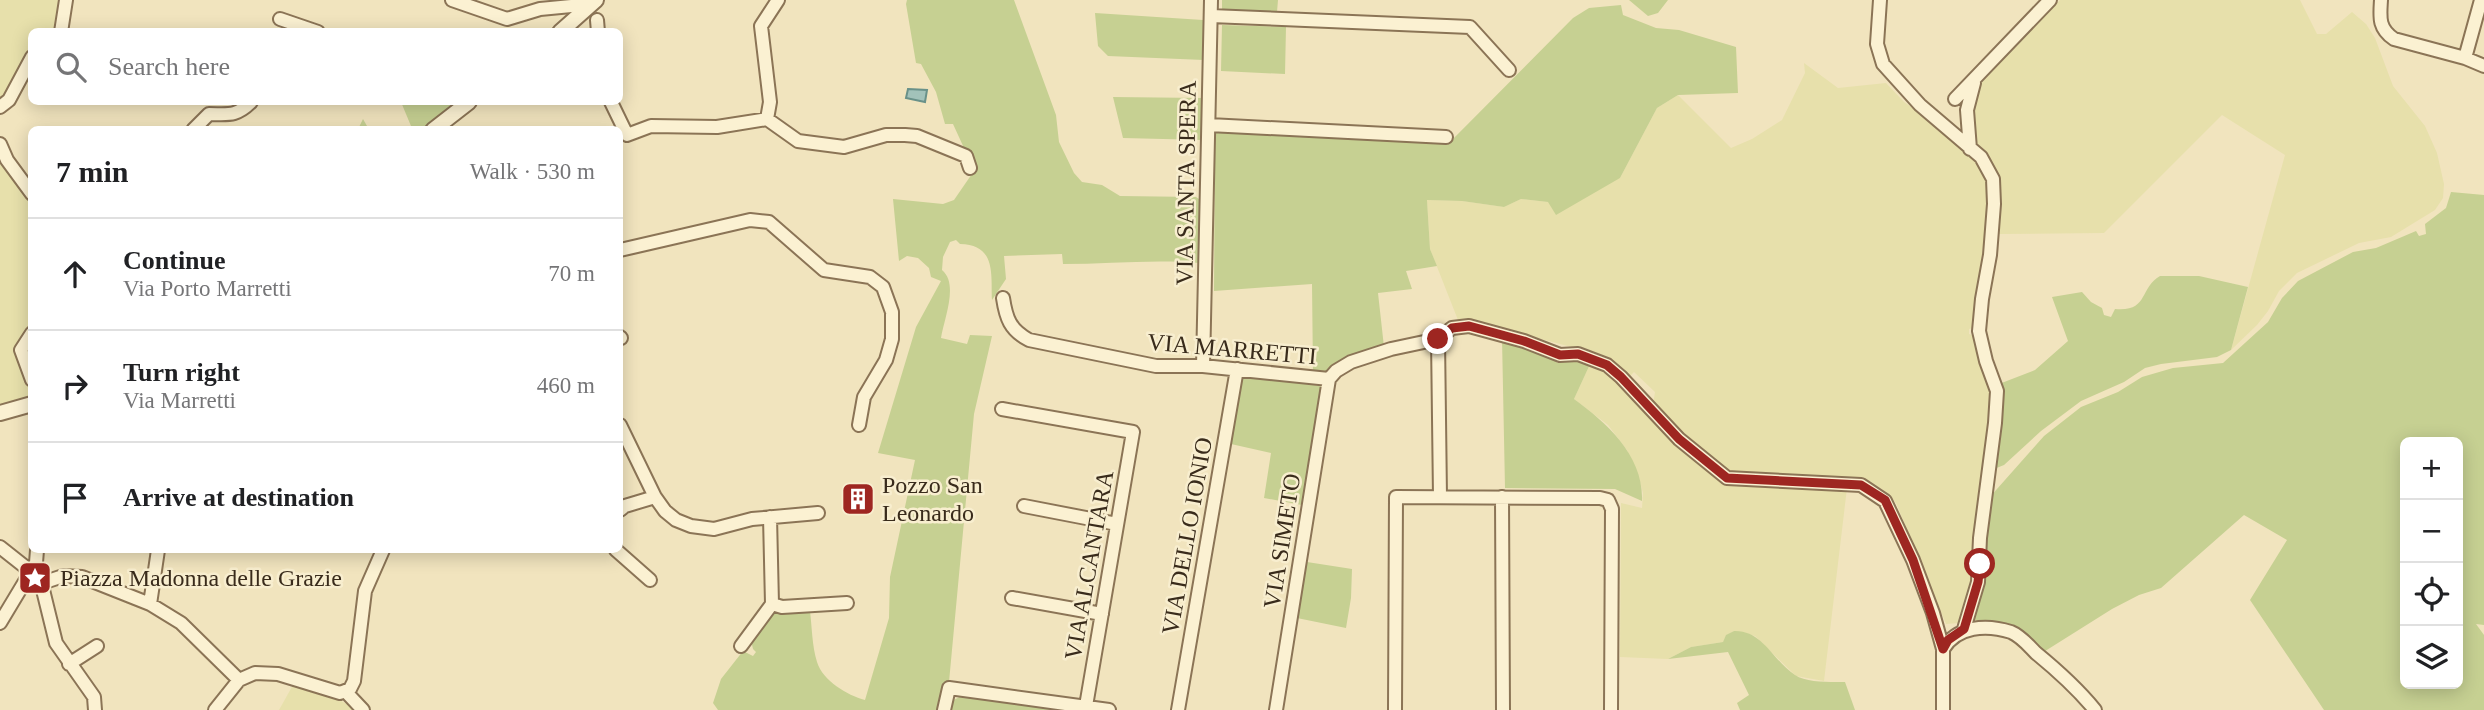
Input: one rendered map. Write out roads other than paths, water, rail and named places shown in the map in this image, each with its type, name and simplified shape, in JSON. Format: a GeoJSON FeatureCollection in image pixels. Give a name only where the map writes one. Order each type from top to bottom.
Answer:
{"type":"FeatureCollection","features":[{"type":"Feature","properties":{"kind":"street"},"geometry":{"type":"LineString","coordinates":[[62,28],[66,0]]}},
{"type":"Feature","properties":{"kind":"street"},"geometry":{"type":"LineString","coordinates":[[452,0],[507,19],[540,9],[594,2]]}},
{"type":"Feature","properties":{"kind":"street"},"geometry":{"type":"LineString","coordinates":[[766,119],[770,102],[761,26],[778,0]]}},
{"type":"Feature","properties":{"kind":"street","name":"VIA SANTA SPERA"},"geometry":{"type":"LineString","coordinates":[[1203,366],[1211,0]]}},
{"type":"Feature","properties":{"kind":"street"},"geometry":{"type":"LineString","coordinates":[[1880,0],[1877,44],[1883,64],[1920,106],[1981,157],[1993,179],[1990,256],[1979,331],[1997,391],[1980,538],[1978,582],[1964,629]]}},
{"type":"Feature","properties":{"kind":"street"},"geometry":{"type":"LineString","coordinates":[[1955,99],[2050,0]]}},
{"type":"Feature","properties":{"kind":"street"},"geometry":{"type":"LineString","coordinates":[[2381,0],[2380,24],[2385,33],[2394,39],[2465,58],[2484,66]]}},
{"type":"Feature","properties":{"kind":"street"},"geometry":{"type":"LineString","coordinates":[[2465,58],[2481,0]]}},
{"type":"Feature","properties":{"kind":"street"},"geometry":{"type":"LineString","coordinates":[[565,28],[594,2]]}},
{"type":"Feature","properties":{"kind":"street"},"geometry":{"type":"LineString","coordinates":[[1211,16],[1470,27],[1509,70]]}},
{"type":"Feature","properties":{"kind":"street"},"geometry":{"type":"LineString","coordinates":[[280,19],[306,28]]}},
{"type":"Feature","properties":{"kind":"street"},"geometry":{"type":"LineString","coordinates":[[0,107],[9,100],[28,64]]}},
{"type":"Feature","properties":{"kind":"street"},"geometry":{"type":"LineString","coordinates":[[1970,149],[1967,110],[1975,79]]}},
{"type":"Feature","properties":{"kind":"street"},"geometry":{"type":"LineString","coordinates":[[197,126],[209,114],[235,114],[248,105]]}},
{"type":"Feature","properties":{"kind":"street"},"geometry":{"type":"LineString","coordinates":[[438,126],[465,105]]}},
{"type":"Feature","properties":{"kind":"street"},"geometry":{"type":"LineString","coordinates":[[612,105],[619,126]]}},
{"type":"Feature","properties":{"kind":"street"},"geometry":{"type":"LineString","coordinates":[[623,138],[651,126],[717,127],[766,119],[798,141],[844,147],[887,135],[917,136],[966,156],[970,168]]}},
{"type":"Feature","properties":{"kind":"street"},"geometry":{"type":"LineString","coordinates":[[1209,125],[1446,137]]}},
{"type":"Feature","properties":{"kind":"street"},"geometry":{"type":"LineString","coordinates":[[0,144],[7,160],[28,189]]}},
{"type":"Feature","properties":{"kind":"street"},"geometry":{"type":"LineString","coordinates":[[623,249],[751,220],[769,222],[824,270],[870,277],[883,287],[892,312],[892,339],[886,360],[864,397],[859,425]]}},
{"type":"Feature","properties":{"kind":"street","name":"VIA MARRETTI"},"geometry":{"type":"LineString","coordinates":[[1003,298],[1010,326],[1029,340],[1156,366],[1203,366],[1329,380],[1336,371],[1351,362],[1391,349],[1438,339],[1452,328],[1469,326],[1524,341],[1560,355],[1578,354],[1607,365],[1679,439],[1727,478],[1861,485],[1885,500],[1913,560],[1943,649],[1943,710]]}},
{"type":"Feature","properties":{"kind":"street"},"geometry":{"type":"LineString","coordinates":[[28,339],[21,350],[28,369]]}},
{"type":"Feature","properties":{"kind":"street"},"geometry":{"type":"LineString","coordinates":[[1438,339],[1440,497]]}},
{"type":"Feature","properties":{"kind":"street","name":"VIA DELLO IONIO"},"geometry":{"type":"LineString","coordinates":[[1178,710],[1237,369]]}},
{"type":"Feature","properties":{"kind":"street","name":"VIA SIMETO"},"geometry":{"type":"LineString","coordinates":[[1276,710],[1329,380]]}},
{"type":"Feature","properties":{"kind":"street"},"geometry":{"type":"LineString","coordinates":[[0,413],[28,405]]}},
{"type":"Feature","properties":{"kind":"street","name":"VIA ALCANTARA"},"geometry":{"type":"LineString","coordinates":[[1002,409],[1133,432],[1086,706]]}},
{"type":"Feature","properties":{"kind":"street"},"geometry":{"type":"LineString","coordinates":[[623,431],[655,497],[676,520],[705,529],[715,529],[752,519],[818,513]]}},
{"type":"Feature","properties":{"kind":"street"},"geometry":{"type":"LineString","coordinates":[[1395,710],[1396,496],[1608,500],[1612,509],[1611,710]]}},
{"type":"Feature","properties":{"kind":"street"},"geometry":{"type":"LineString","coordinates":[[623,508],[655,497]]}},
{"type":"Feature","properties":{"kind":"street"},"geometry":{"type":"LineString","coordinates":[[1502,497],[1503,710]]}},
{"type":"Feature","properties":{"kind":"street"},"geometry":{"type":"LineString","coordinates":[[1024,506],[1117,524]]}},
{"type":"Feature","properties":{"kind":"street"},"geometry":{"type":"LineString","coordinates":[[741,646],[772,604],[770,517]]}},
{"type":"Feature","properties":{"kind":"street"},"geometry":{"type":"LineString","coordinates":[[0,547],[30,568],[45,587],[56,643],[94,697],[95,710]]}},
{"type":"Feature","properties":{"kind":"street"},"geometry":{"type":"LineString","coordinates":[[0,623],[36,553]]}},
{"type":"Feature","properties":{"kind":"street"},"geometry":{"type":"LineString","coordinates":[[150,604],[158,553]]}},
{"type":"Feature","properties":{"kind":"street"},"geometry":{"type":"LineString","coordinates":[[346,692],[354,681],[365,591],[382,553]]}},
{"type":"Feature","properties":{"kind":"street"},"geometry":{"type":"LineString","coordinates":[[619,553],[650,580]]}},
{"type":"Feature","properties":{"kind":"street"},"geometry":{"type":"LineString","coordinates":[[16,595],[45,587],[72,575],[82,577],[150,604],[181,622],[239,680]]}},
{"type":"Feature","properties":{"kind":"street"},"geometry":{"type":"LineString","coordinates":[[1012,598],[1102,614]]}},
{"type":"Feature","properties":{"kind":"street"},"geometry":{"type":"LineString","coordinates":[[772,604],[782,607],[847,603]]}},
{"type":"Feature","properties":{"kind":"street"},"geometry":{"type":"LineString","coordinates":[[1943,649],[1948,640],[1964,629],[2010,632],[2079,690],[2095,710]]}},
{"type":"Feature","properties":{"kind":"street"},"geometry":{"type":"LineString","coordinates":[[69,664],[97,646]]}},
{"type":"Feature","properties":{"kind":"street"},"geometry":{"type":"LineString","coordinates":[[215,710],[239,680],[255,673],[264,673],[278,674],[333,692],[346,692],[363,710]]}},
{"type":"Feature","properties":{"kind":"street"},"geometry":{"type":"LineString","coordinates":[[944,710],[949,688],[1109,710]]}},
{"type":"Feature","properties":{"kind":"water"},"geometry":{"type":"Polygon","coordinates":[[[908,89],[927,90],[925,102],[906,98],[908,89]]]}},
{"type":"Feature","properties":{"kind":"place","name":"Pozzo San Leonardo"},"geometry":{"type":"Point","coordinates":[858,499]}},
{"type":"Feature","properties":{"kind":"place","name":"Piazza Madonna delle Grazie"},"geometry":{"type":"Point","coordinates":[35,578]}}]}
